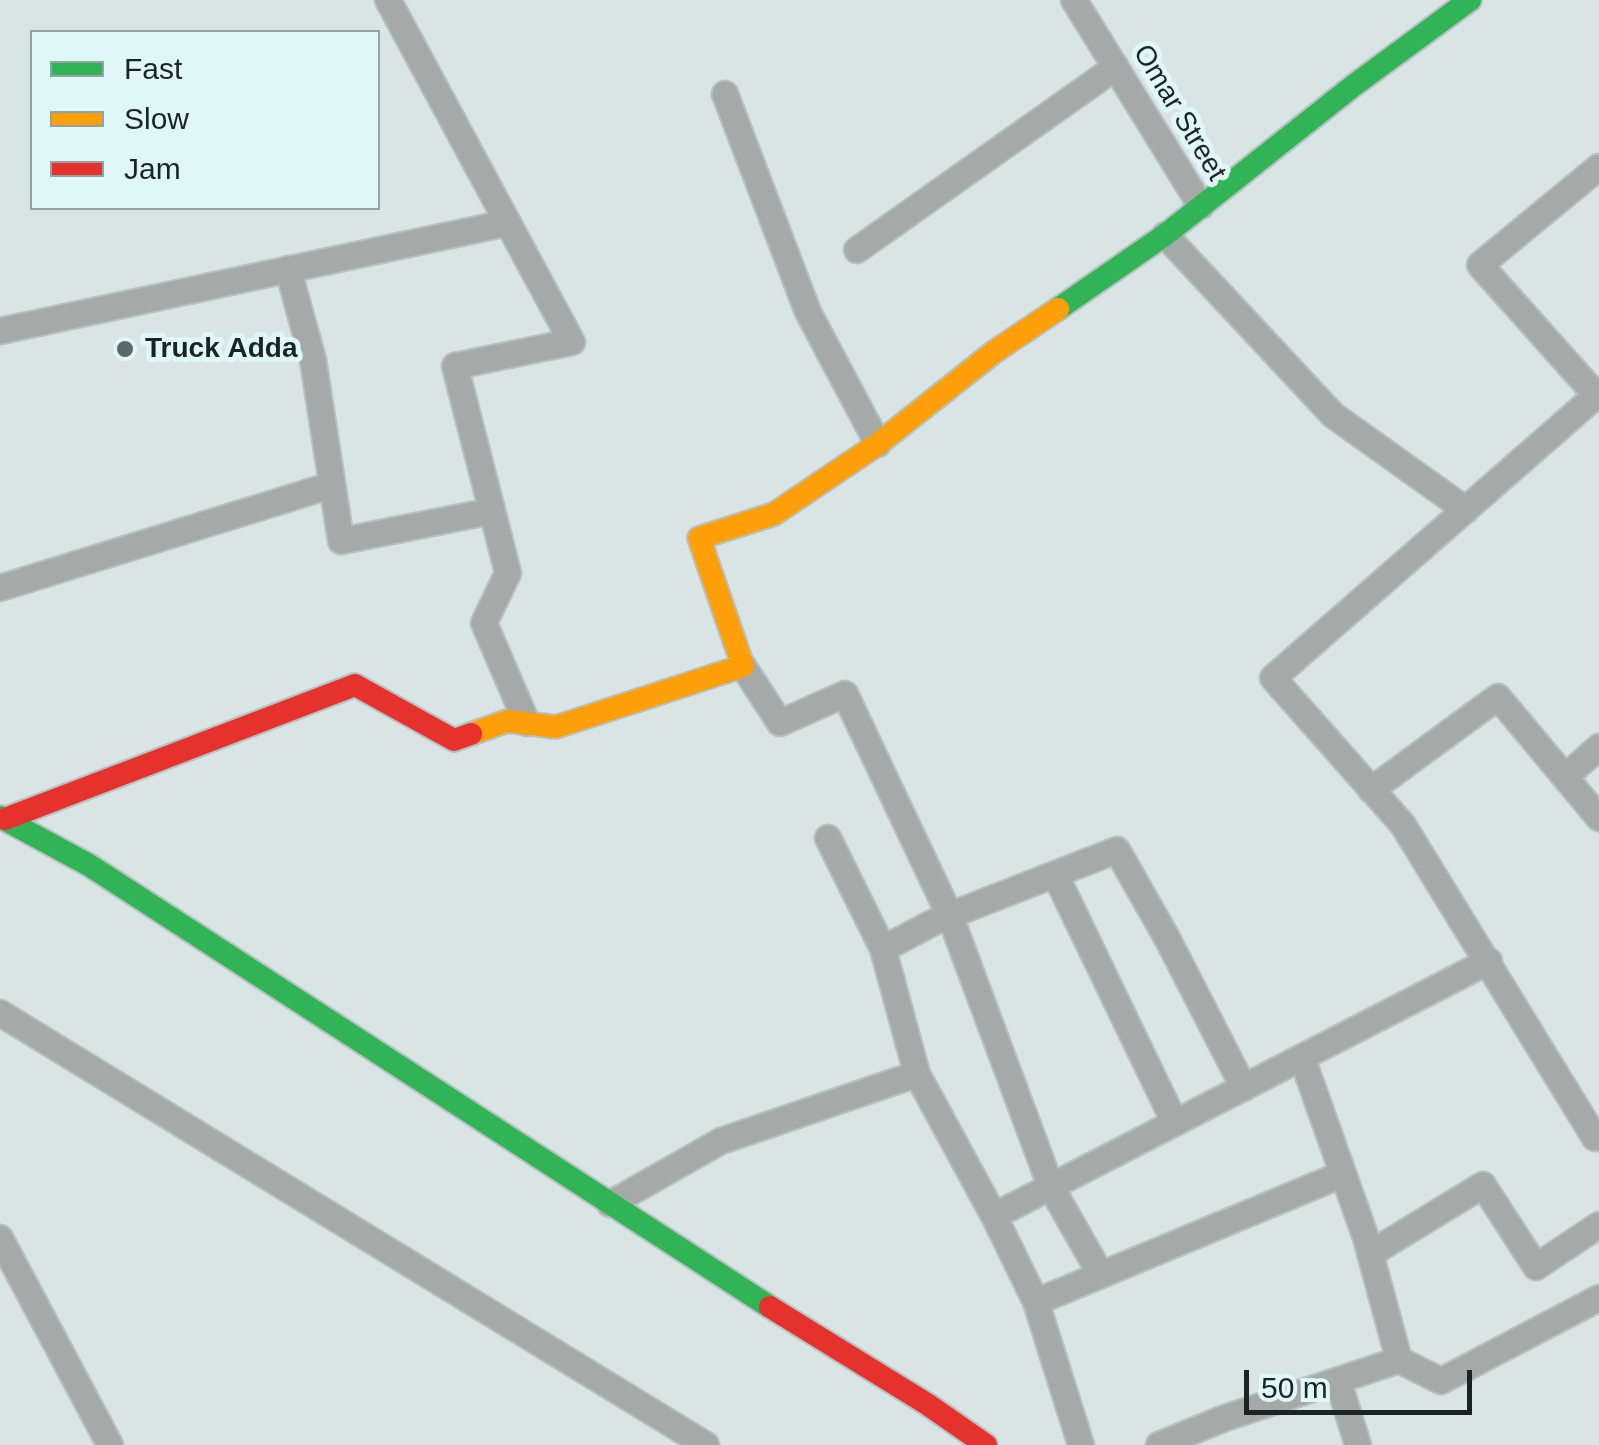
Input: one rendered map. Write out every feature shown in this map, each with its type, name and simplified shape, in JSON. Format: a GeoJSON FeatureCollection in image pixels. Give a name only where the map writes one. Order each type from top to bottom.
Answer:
{"type":"FeatureCollection","features":[{"type":"Feature","properties":{"kind":"street"},"geometry":{"type":"LineString","coordinates":[[388,0],[572,342],[455,366],[508,573],[484,624],[526,723]]}},
{"type":"Feature","properties":{"kind":"street","name":"Omar Street"},"geometry":{"type":"LineString","coordinates":[[1074,0],[1201,206]]}},
{"type":"Feature","properties":{"kind":"street"},"geometry":{"type":"LineString","coordinates":[[1101,1275],[1051,1187],[950,916],[845,694],[780,722],[742,666],[699,538],[774,514],[878,444],[994,352],[1165,234],[1470,0]]}},
{"type":"Feature","properties":{"kind":"street"},"geometry":{"type":"LineString","coordinates":[[857,250],[1116,67]]}},
{"type":"Feature","properties":{"kind":"street"},"geometry":{"type":"LineString","coordinates":[[725,94],[808,312],[878,444]]}},
{"type":"Feature","properties":{"kind":"street"},"geometry":{"type":"LineString","coordinates":[[1599,167],[1480,265],[1598,394],[1273,678],[1403,825],[1594,1138],[1599,1135]]}},
{"type":"Feature","properties":{"kind":"street"},"geometry":{"type":"LineString","coordinates":[[0,331],[507,223]]}},
{"type":"Feature","properties":{"kind":"street"},"geometry":{"type":"LineString","coordinates":[[1165,234],[1333,415],[1466,510]]}},
{"type":"Feature","properties":{"kind":"street"},"geometry":{"type":"LineString","coordinates":[[288,270],[313,360],[340,541],[492,512]]}},
{"type":"Feature","properties":{"kind":"street"},"geometry":{"type":"LineString","coordinates":[[0,588],[332,484]]}},
{"type":"Feature","properties":{"kind":"street"},"geometry":{"type":"LineString","coordinates":[[3,818],[355,685],[454,740],[508,722],[556,727],[742,666]]}},
{"type":"Feature","properties":{"kind":"street"},"geometry":{"type":"LineString","coordinates":[[1371,790],[1498,696],[1599,818]]}},
{"type":"Feature","properties":{"kind":"street"},"geometry":{"type":"LineString","coordinates":[[1565,777],[1599,747]]}},
{"type":"Feature","properties":{"kind":"street"},"geometry":{"type":"LineString","coordinates":[[3,818],[89,865],[986,1445]]}},
{"type":"Feature","properties":{"kind":"street"},"geometry":{"type":"LineString","coordinates":[[828,838],[883,949],[916,1074],[1036,1302],[1081,1445]]}},
{"type":"Feature","properties":{"kind":"street"},"geometry":{"type":"LineString","coordinates":[[883,949],[950,916],[1117,850],[1244,1088]]}},
{"type":"Feature","properties":{"kind":"street"},"geometry":{"type":"LineString","coordinates":[[1055,874],[1176,1123]]}},
{"type":"Feature","properties":{"kind":"street"},"geometry":{"type":"LineString","coordinates":[[994,1216],[1489,962]]}},
{"type":"Feature","properties":{"kind":"street"},"geometry":{"type":"LineString","coordinates":[[0,1013],[698,1443]]}},
{"type":"Feature","properties":{"kind":"street"},"geometry":{"type":"LineString","coordinates":[[1302,1058],[1370,1254],[1398,1360]]}},
{"type":"Feature","properties":{"kind":"street"},"geometry":{"type":"LineString","coordinates":[[610,1204],[722,1141],[916,1074]]}},
{"type":"Feature","properties":{"kind":"street"},"geometry":{"type":"LineString","coordinates":[[1036,1302],[1343,1174]]}},
{"type":"Feature","properties":{"kind":"street"},"geometry":{"type":"LineString","coordinates":[[1370,1254],[1482,1185],[1536,1268],[1599,1225]]}},
{"type":"Feature","properties":{"kind":"street"},"geometry":{"type":"LineString","coordinates":[[4,1256],[110,1445]]}},
{"type":"Feature","properties":{"kind":"street"},"geometry":{"type":"LineString","coordinates":[[1159,1445],[1225,1418],[1398,1360],[1441,1381],[1599,1298]]}},
{"type":"Feature","properties":{"kind":"street"},"geometry":{"type":"LineString","coordinates":[[1338,1381],[1358,1445]]}},
{"type":"Feature","properties":{"kind":"traffic: fast"},"geometry":{"type":"LineString","coordinates":[[1058,309],[1165,235],[1353,86],[1470,0]]}},
{"type":"Feature","properties":{"kind":"traffic: fast"},"geometry":{"type":"LineString","coordinates":[[0,817],[89,865],[770,1307]]}},
{"type":"Feature","properties":{"kind":"traffic: slow"},"geometry":{"type":"LineString","coordinates":[[471,734],[507,721],[556,727],[743,666],[699,538],[774,514],[878,444],[994,352],[1058,309]]}},
{"type":"Feature","properties":{"kind":"traffic: jam"},"geometry":{"type":"LineString","coordinates":[[5,819],[355,685],[454,740],[471,734]]}},
{"type":"Feature","properties":{"kind":"traffic: jam"},"geometry":{"type":"LineString","coordinates":[[770,1307],[986,1445]]}},
{"type":"Feature","properties":{"kind":"place","name":"Truck Adda"},"geometry":{"type":"Point","coordinates":[125,349]}}]}
